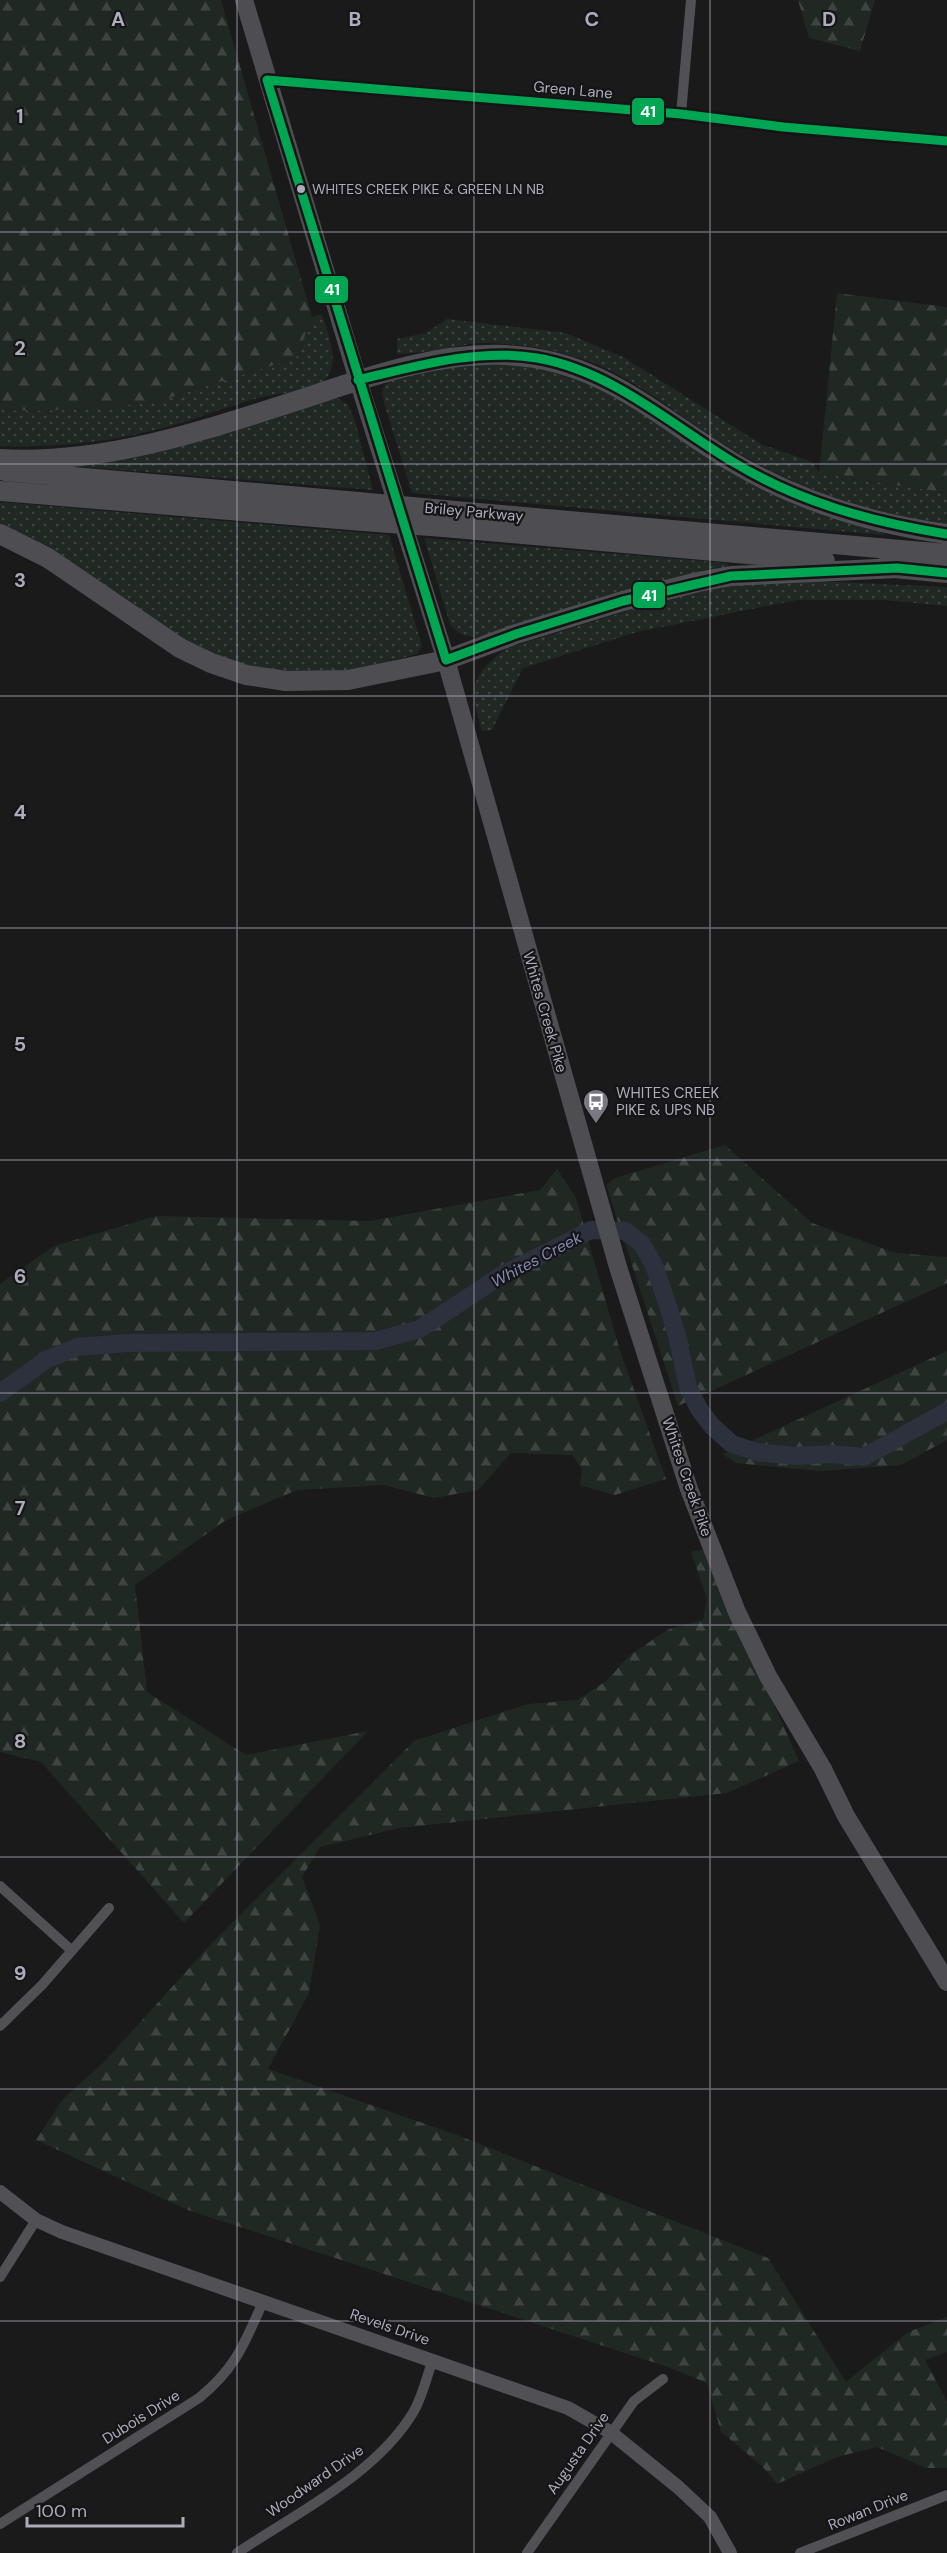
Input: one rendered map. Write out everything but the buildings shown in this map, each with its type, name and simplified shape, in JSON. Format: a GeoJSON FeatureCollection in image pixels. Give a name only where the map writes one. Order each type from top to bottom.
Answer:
{"type":"FeatureCollection","features":[{"type":"Feature","properties":{"kind":"highway"},"geometry":{"type":"LineString","coordinates":[[0,459],[90,456],[132,449],[357,380],[446,359],[505,355],[563,364],[621,388],[733,463],[799,495],[857,516],[916,530],[947,534]]}},
{"type":"Feature","properties":{"kind":"highway","name":"Briley Parkway"},"geometry":{"type":"LineString","coordinates":[[0,471],[361,511],[444,527],[947,573]]}},
{"type":"Feature","properties":{"kind":"highway","name":"Briley Parkway"},"geometry":{"type":"LineString","coordinates":[[0,491],[361,511],[455,511],[947,554]]}},
{"type":"Feature","properties":{"kind":"highway"},"geometry":{"type":"LineString","coordinates":[[0,534],[48,558],[180,648],[211,663],[246,675],[286,681],[348,680],[446,660],[516,634],[623,601],[698,582],[731,576],[897,568]]}},
{"type":"Feature","properties":{"kind":"main road","name":"Whites Creek Pike"},"geometry":{"type":"LineString","coordinates":[[244,0],[357,380],[446,660],[594,1186],[684,1475],[737,1612],[768,1676],[823,1769],[846,1816],[947,1982]]}},
{"type":"Feature","properties":{"kind":"street"},"geometry":{"type":"LineString","coordinates":[[681,114],[690,0]]}},
{"type":"Feature","properties":{"kind":"street","name":"Green Lane"},"geometry":{"type":"LineString","coordinates":[[267,80],[681,114],[783,127],[947,141]]}},
{"type":"Feature","properties":{"kind":"street"},"geometry":{"type":"LineString","coordinates":[[0,1886],[71,1950]]}},
{"type":"Feature","properties":{"kind":"street"},"geometry":{"type":"LineString","coordinates":[[0,2026],[42,1985],[109,1908]]}},
{"type":"Feature","properties":{"kind":"street","name":"Revels Drive"},"geometry":{"type":"LineString","coordinates":[[0,2192],[36,2220],[93,2244],[433,2359],[568,2408],[610,2432],[678,2487],[710,2517],[730,2553]]}},
{"type":"Feature","properties":{"kind":"street"},"geometry":{"type":"LineString","coordinates":[[0,2277],[36,2220]]}},
{"type":"Feature","properties":{"kind":"street","name":"Dubois Drive"},"geometry":{"type":"LineString","coordinates":[[0,2524],[199,2398],[234,2362],[263,2302]]}},
{"type":"Feature","properties":{"kind":"street","name":"Woodward Drive"},"geometry":{"type":"LineString","coordinates":[[237,2553],[348,2480],[374,2459],[401,2429],[415,2409],[433,2359]]}},
{"type":"Feature","properties":{"kind":"street","name":"Augusta Drive"},"geometry":{"type":"LineString","coordinates":[[527,2553],[634,2400],[663,2379]]}},
{"type":"Feature","properties":{"kind":"street","name":"Rowan Drive"},"geometry":{"type":"LineString","coordinates":[[800,2553],[947,2495]]}},
{"type":"Feature","properties":{"kind":"street"},"geometry":{"type":"LineString","coordinates":[[252,2543],[258,2553]]}},
{"type":"Feature","properties":{"kind":"green space"},"geometry":{"type":"Polygon","coordinates":[[[0,0],[221,0],[312,317],[296,358],[153,403],[41,411],[0,410],[0,0]]]}},
{"type":"Feature","properties":{"kind":"green space"},"geometry":{"type":"Polygon","coordinates":[[[798,0],[875,0],[860,51],[809,38],[798,0]]]}},
{"type":"Feature","properties":{"kind":"green space"},"geometry":{"type":"Polygon","coordinates":[[[837,293],[947,307],[947,493],[819,473],[837,293]]]}},
{"type":"Feature","properties":{"kind":"green space"},"geometry":{"type":"Polygon","coordinates":[[[322,314],[332,349],[332,366],[323,382],[311,390],[267,396],[176,424],[123,437],[61,445],[0,446],[0,410],[41,411],[153,403],[296,358],[312,317],[322,314]]]}},
{"type":"Feature","properties":{"kind":"green space"},"geometry":{"type":"Polygon","coordinates":[[[447,319],[566,333],[625,358],[761,444],[812,462],[819,473],[947,493],[947,525],[885,513],[797,483],[714,438],[627,379],[589,361],[526,346],[483,343],[397,354],[397,339],[426,333],[447,319]]]}},
{"type":"Feature","properties":{"kind":"green space"},"geometry":{"type":"Polygon","coordinates":[[[459,362],[526,362],[588,379],[719,461],[886,529],[884,535],[412,493],[385,406],[383,388],[406,374],[459,362]]]}},
{"type":"Feature","properties":{"kind":"green space"},"geometry":{"type":"Polygon","coordinates":[[[335,397],[348,405],[355,421],[373,490],[72,466],[335,397]]]}},
{"type":"Feature","properties":{"kind":"green space"},"geometry":{"type":"Polygon","coordinates":[[[0,502],[389,535],[422,646],[417,654],[348,671],[319,674],[261,669],[210,655],[0,527],[0,502]]]}},
{"type":"Feature","properties":{"kind":"green space"},"geometry":{"type":"Polygon","coordinates":[[[424,538],[727,563],[729,570],[497,634],[471,636],[460,633],[450,624],[424,538]]]}},
{"type":"Feature","properties":{"kind":"green space"},"geometry":{"type":"Polygon","coordinates":[[[792,580],[947,587],[947,606],[883,600],[797,600],[637,632],[523,668],[492,730],[482,731],[475,703],[476,684],[479,675],[507,648],[673,597],[732,585],[792,580]]]}},
{"type":"Feature","properties":{"kind":"green space"},"geometry":{"type":"Polygon","coordinates":[[[725,1145],[812,1223],[896,1253],[947,1257],[947,1283],[678,1406],[606,1185],[615,1178],[725,1145]]]}},
{"type":"Feature","properties":{"kind":"green space"},"geometry":{"type":"Polygon","coordinates":[[[557,1169],[576,1198],[620,1351],[666,1479],[615,1495],[580,1485],[582,1469],[572,1455],[511,1453],[478,1490],[434,1498],[384,1485],[297,1490],[226,1520],[135,1585],[147,1692],[246,1755],[368,1731],[184,1923],[41,1762],[0,1752],[0,1284],[54,1246],[156,1216],[370,1221],[540,1190],[557,1169]]]}},
{"type":"Feature","properties":{"kind":"green space"},"geometry":{"type":"Polygon","coordinates":[[[947,1351],[947,1440],[901,1465],[821,1471],[736,1463],[723,1454],[947,1351]]]}},
{"type":"Feature","properties":{"kind":"green space"},"geometry":{"type":"Polygon","coordinates":[[[705,1549],[799,1761],[727,1793],[399,1828],[320,1847],[302,1877],[320,1925],[309,1993],[268,2069],[457,2135],[768,2258],[846,2382],[908,2332],[947,2317],[947,2352],[925,2360],[947,2402],[947,2468],[926,2468],[877,2447],[837,2457],[777,2484],[762,2466],[721,2432],[707,2383],[668,2367],[188,2210],[36,2140],[63,2099],[104,2062],[212,1943],[414,1741],[528,1704],[577,1700],[605,1682],[630,1655],[669,1629],[703,1620],[707,1599],[691,1552],[705,1549]]]}},
{"type":"Feature","properties":{"kind":"waterway","name":"Whites Creek"},"geometry":{"type":"LineString","coordinates":[[0,1393],[46,1360],[77,1347],[127,1343],[375,1341],[420,1329],[502,1275],[591,1230],[625,1231],[642,1244],[654,1265],[668,1306],[688,1387],[699,1409],[712,1426],[732,1444],[757,1452],[796,1456],[831,1454],[864,1457],[947,1411]]}},
{"type":"Feature","properties":{"kind":"transit line","name":"41"},"geometry":{"type":"LineString","coordinates":[[947,141],[783,127],[681,114],[267,80],[446,660],[516,634],[623,601],[731,576],[897,568],[947,573]]}},
{"type":"Feature","properties":{"kind":"transit line","name":"41"},"geometry":{"type":"LineString","coordinates":[[358,380],[425,364],[492,355],[537,358],[564,365],[590,374],[615,387],[733,462],[784,488],[863,516],[947,534]]}},
{"type":"Feature","properties":{"kind":"place","name":"WHITES CREEK PIKE & GREEN LN NB"},"geometry":{"type":"Point","coordinates":[301,189]}},
{"type":"Feature","properties":{"kind":"place","name":"WHITES CREEK PIKE & UPS NB"},"geometry":{"type":"Point","coordinates":[596,1125]}}]}
